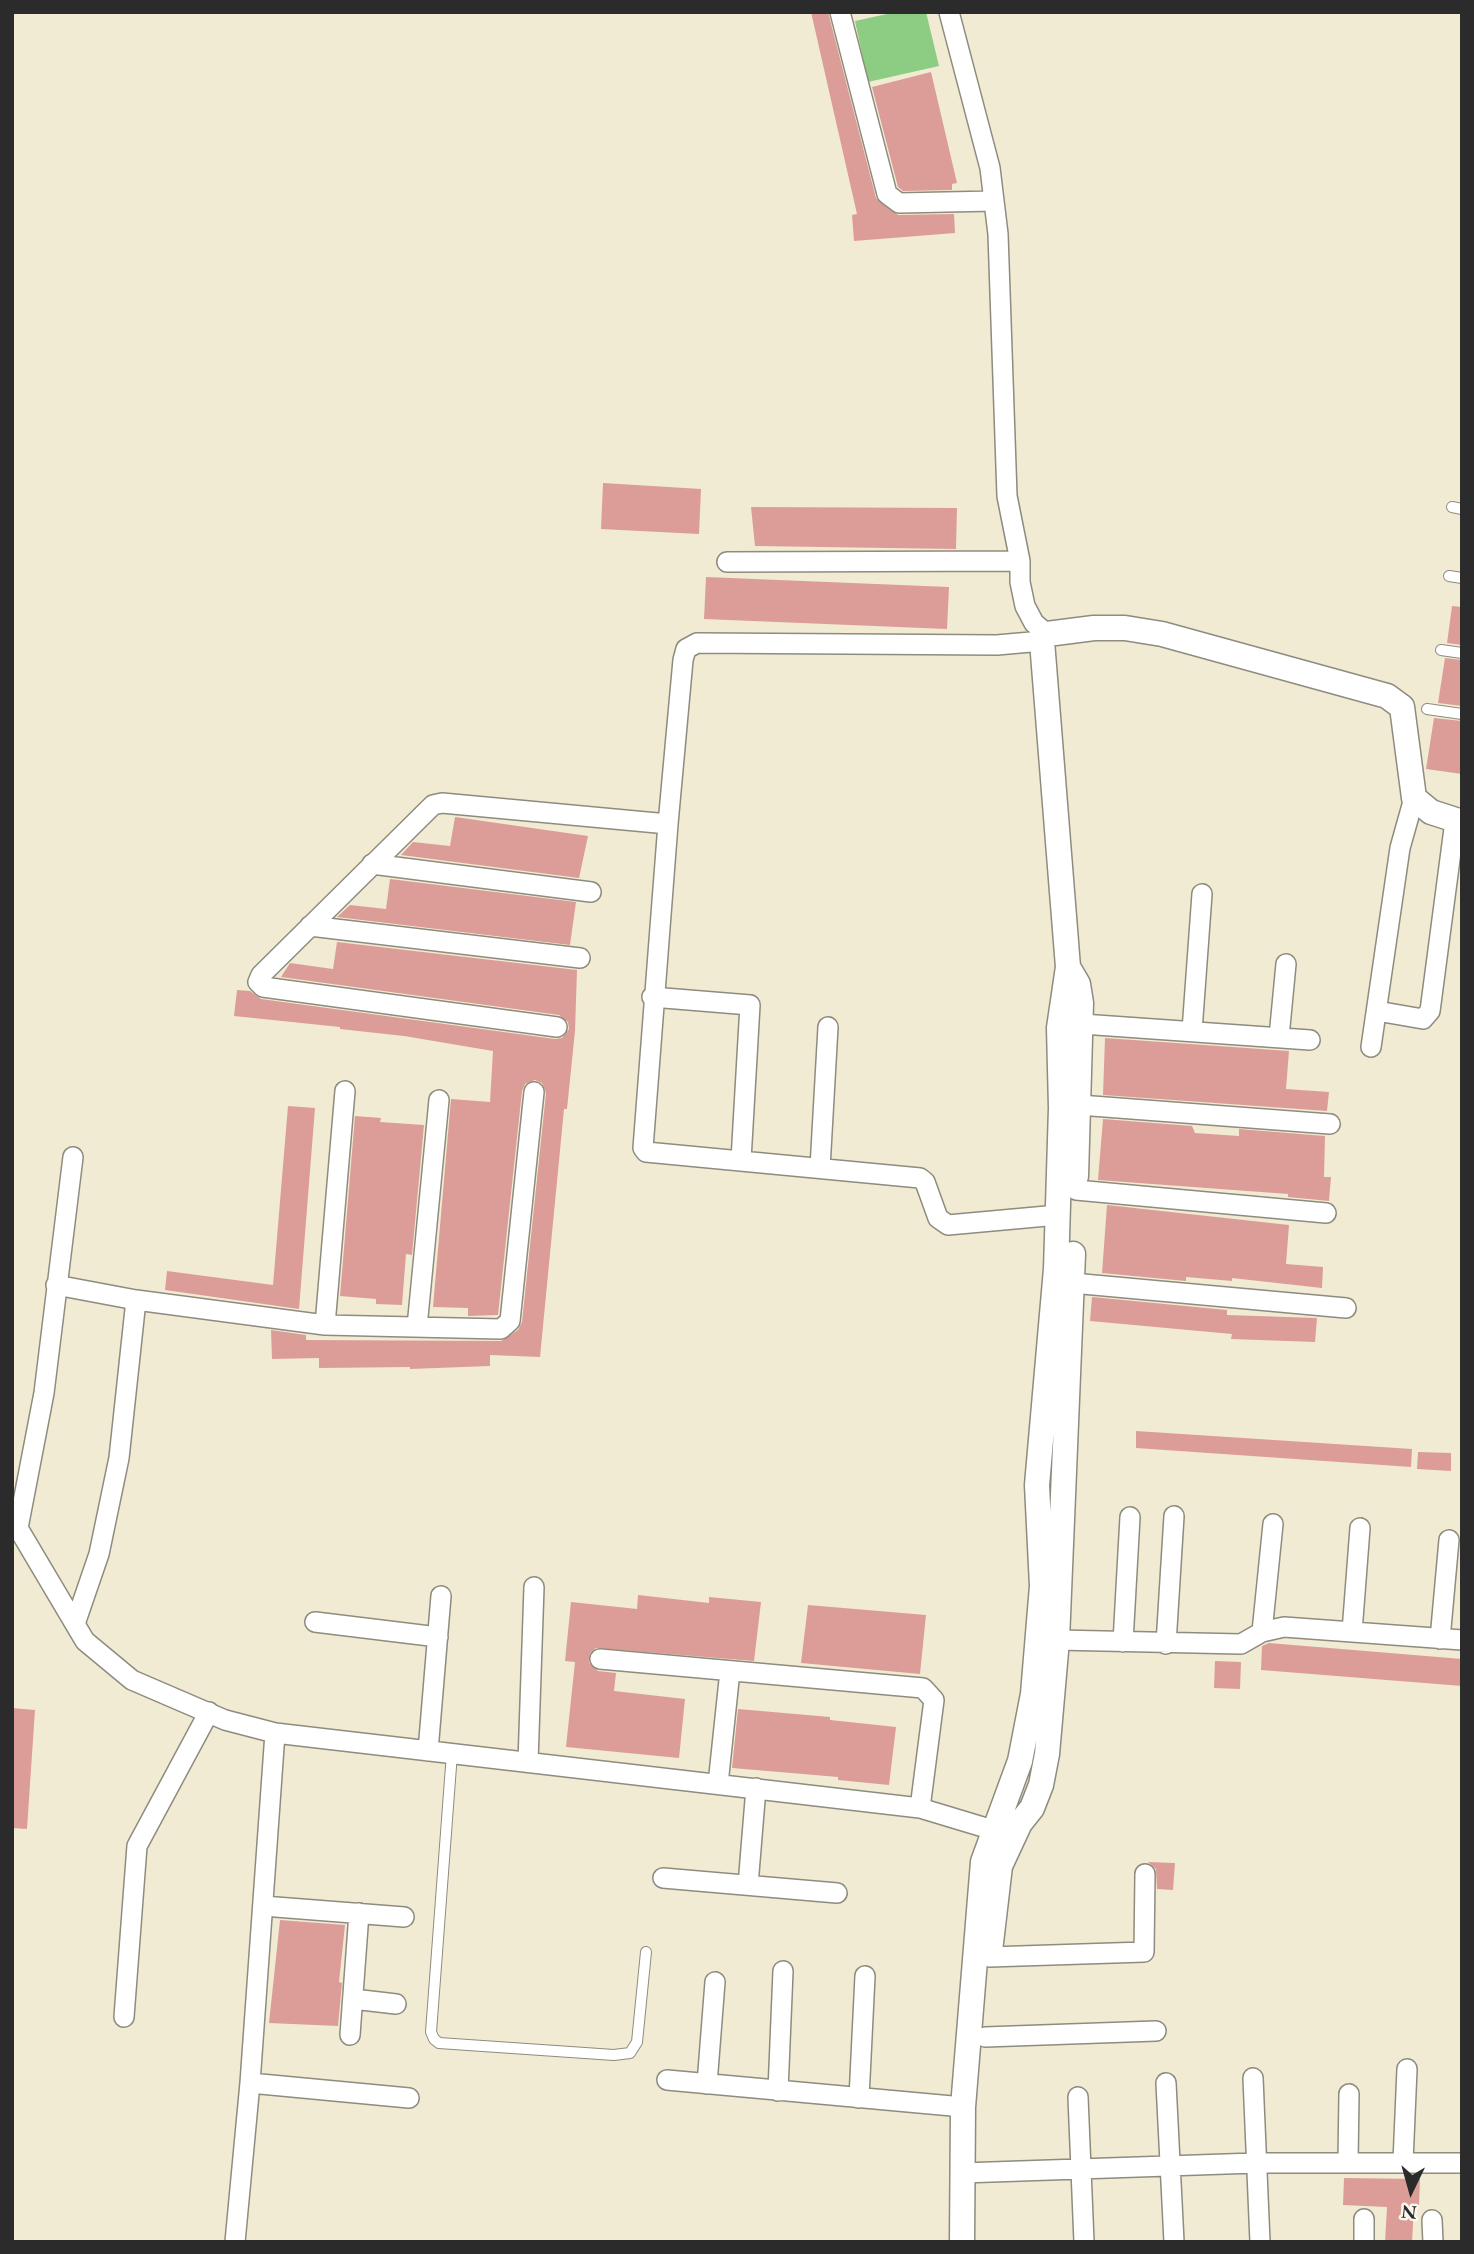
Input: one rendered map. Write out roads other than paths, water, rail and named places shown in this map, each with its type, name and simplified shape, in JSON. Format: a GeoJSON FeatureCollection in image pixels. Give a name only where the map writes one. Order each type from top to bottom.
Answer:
{"type":"FeatureCollection","features":[{"type":"Feature","properties":{"kind":"street"},"geometry":{"type":"LineString","coordinates":[[840,12],[887,194],[899,203],[994,201]]}},
{"type":"Feature","properties":{"kind":"street"},"geometry":{"type":"LineString","coordinates":[[949,12],[990,168],[994,201],[1007,496],[1020,561],[1025,606],[1045,638],[1068,967],[1059,1028],[1058,1215],[1051,1338],[1037,1485],[1042,1586],[1039,1625],[1033,1694],[1020,1761],[993,1830],[985,2037],[962,2242]]}},
{"type":"Feature","properties":{"kind":"street"},"geometry":{"type":"LineString","coordinates":[[727,562],[1020,561]]}},
{"type":"Feature","properties":{"kind":"street"},"geometry":{"type":"LineString","coordinates":[[1058,1215],[948,1225],[938,1218],[925,1182],[920,1178],[646,1152],[643,1148],[652,997],[686,649],[697,643],[997,645],[1094,628],[1125,628],[1162,634],[1387,696],[1402,707],[1414,798],[1401,848],[1371,1047]]}},
{"type":"Feature","properties":{"kind":"street"},"geometry":{"type":"LineString","coordinates":[[1377,1011],[1427,1017],[1458,822],[1431,812],[1414,798]]}},
{"type":"Feature","properties":{"kind":"street"},"geometry":{"type":"LineString","coordinates":[[557,1027],[263,987],[258,982],[261,975],[426,809],[442,803],[668,824]]}},
{"type":"Feature","properties":{"kind":"street"},"geometry":{"type":"LineString","coordinates":[[372,864],[591,892]]}},
{"type":"Feature","properties":{"kind":"street"},"geometry":{"type":"LineString","coordinates":[[1192,1031],[1202,894]]}},
{"type":"Feature","properties":{"kind":"street"},"geometry":{"type":"LineString","coordinates":[[310,926],[580,958]]}},
{"type":"Feature","properties":{"kind":"street"},"geometry":{"type":"LineString","coordinates":[[1279,1037],[1286,964]]}},
{"type":"Feature","properties":{"kind":"street"},"geometry":{"type":"LineString","coordinates":[[974,2242],[962,2107],[978,1904],[994,1856],[1032,1808],[1044,1772],[1057,1640],[1082,1024],[1078,984],[1068,967]]}},
{"type":"Feature","properties":{"kind":"street"},"geometry":{"type":"LineString","coordinates":[[652,997],[750,1005],[741,1160]]}},
{"type":"Feature","properties":{"kind":"street"},"geometry":{"type":"LineString","coordinates":[[1082,1024],[1310,1040]]}},
{"type":"Feature","properties":{"kind":"street"},"geometry":{"type":"LineString","coordinates":[[820,1168],[828,1027]]}},
{"type":"Feature","properties":{"kind":"street"},"geometry":{"type":"LineString","coordinates":[[325,1325],[345,1091]]}},
{"type":"Feature","properties":{"kind":"street"},"geometry":{"type":"LineString","coordinates":[[56,1285],[136,1300],[325,1325],[501,1329],[510,1321],[534,1092]]}},
{"type":"Feature","properties":{"kind":"street"},"geometry":{"type":"LineString","coordinates":[[417,1327],[439,1100]]}},
{"type":"Feature","properties":{"kind":"street"},"geometry":{"type":"LineString","coordinates":[[1079,1105],[1330,1124]]}},
{"type":"Feature","properties":{"kind":"street"},"geometry":{"type":"LineString","coordinates":[[73,1157],[44,1393],[15,1526],[85,1641],[132,1680],[209,1712],[275,1733],[920,1808],[993,1830]]}},
{"type":"Feature","properties":{"kind":"street"},"geometry":{"type":"LineString","coordinates":[[1076,1190],[1325,1213]]}},
{"type":"Feature","properties":{"kind":"street"},"geometry":{"type":"LineString","coordinates":[[1072,1283],[1346,1308]]}},
{"type":"Feature","properties":{"kind":"street"},"geometry":{"type":"LineString","coordinates":[[75,1623],[99,1554],[119,1458],[136,1300]]}},
{"type":"Feature","properties":{"kind":"street"},"geometry":{"type":"LineString","coordinates":[[1166,1644],[1174,1516]]}},
{"type":"Feature","properties":{"kind":"street"},"geometry":{"type":"LineString","coordinates":[[1123,1642],[1130,1517]]}},
{"type":"Feature","properties":{"kind":"street"},"geometry":{"type":"LineString","coordinates":[[1262,1632],[1273,1524]]}},
{"type":"Feature","properties":{"kind":"street"},"geometry":{"type":"LineString","coordinates":[[1352,1632],[1360,1528]]}},
{"type":"Feature","properties":{"kind":"street"},"geometry":{"type":"LineString","coordinates":[[1440,1639],[1448,1540]]}},
{"type":"Feature","properties":{"kind":"street"},"geometry":{"type":"LineString","coordinates":[[528,1762],[534,1587]]}},
{"type":"Feature","properties":{"kind":"street"},"geometry":{"type":"LineString","coordinates":[[428,1751],[441,1596]]}},
{"type":"Feature","properties":{"kind":"street"},"geometry":{"type":"LineString","coordinates":[[315,1622],[438,1637]]}},
{"type":"Feature","properties":{"kind":"street"},"geometry":{"type":"LineString","coordinates":[[1057,1640],[1241,1644],[1262,1632],[1284,1627],[1462,1640]]}},
{"type":"Feature","properties":{"kind":"street"},"geometry":{"type":"LineString","coordinates":[[600,1659],[923,1688],[934,1700],[920,1808]]}},
{"type":"Feature","properties":{"kind":"street"},"geometry":{"type":"LineString","coordinates":[[718,1784],[730,1671]]}},
{"type":"Feature","properties":{"kind":"street"},"geometry":{"type":"LineString","coordinates":[[124,2017],[137,1846],[209,1712]]}},
{"type":"Feature","properties":{"kind":"street"},"geometry":{"type":"LineString","coordinates":[[235,2242],[250,2083],[275,1733]]}},
{"type":"Feature","properties":{"kind":"street"},"geometry":{"type":"LineString","coordinates":[[1007,1796],[1044,1772]]}},
{"type":"Feature","properties":{"kind":"street"},"geometry":{"type":"LineString","coordinates":[[748,1885],[756,1788]]}},
{"type":"Feature","properties":{"kind":"street"},"geometry":{"type":"LineString","coordinates":[[989,1957],[1144,1952],[1144,1874]]}},
{"type":"Feature","properties":{"kind":"street"},"geometry":{"type":"LineString","coordinates":[[663,1878],[837,1893]]}},
{"type":"Feature","properties":{"kind":"street"},"geometry":{"type":"LineString","coordinates":[[263,1906],[404,1917]]}},
{"type":"Feature","properties":{"kind":"street"},"geometry":{"type":"LineString","coordinates":[[350,2035],[359,1913]]}},
{"type":"Feature","properties":{"kind":"street"},"geometry":{"type":"LineString","coordinates":[[778,2091],[783,1971]]}},
{"type":"Feature","properties":{"kind":"street"},"geometry":{"type":"LineString","coordinates":[[859,2098],[864,1976]]}},
{"type":"Feature","properties":{"kind":"street"},"geometry":{"type":"LineString","coordinates":[[707,2084],[715,1982]]}},
{"type":"Feature","properties":{"kind":"street"},"geometry":{"type":"LineString","coordinates":[[353,2000],[396,2004]]}},
{"type":"Feature","properties":{"kind":"street"},"geometry":{"type":"LineString","coordinates":[[985,2037],[1157,2031]]}},
{"type":"Feature","properties":{"kind":"street"},"geometry":{"type":"LineString","coordinates":[[1403,2161],[1407,2070]]}},
{"type":"Feature","properties":{"kind":"street"},"geometry":{"type":"LineString","coordinates":[[1253,2078],[1260,2242]]}},
{"type":"Feature","properties":{"kind":"street"},"geometry":{"type":"LineString","coordinates":[[667,2080],[962,2107]]}},
{"type":"Feature","properties":{"kind":"street"},"geometry":{"type":"LineString","coordinates":[[250,2083],[409,2098]]}},
{"type":"Feature","properties":{"kind":"street"},"geometry":{"type":"LineString","coordinates":[[1166,2083],[1174,2242]]}},
{"type":"Feature","properties":{"kind":"street"},"geometry":{"type":"LineString","coordinates":[[1348,2161],[1349,2094]]}},
{"type":"Feature","properties":{"kind":"street"},"geometry":{"type":"LineString","coordinates":[[1078,2097],[1084,2242]]}},
{"type":"Feature","properties":{"kind":"street"},"geometry":{"type":"LineString","coordinates":[[968,2173],[1348,2161],[1462,2163]]}},
{"type":"Feature","properties":{"kind":"street"},"geometry":{"type":"LineString","coordinates":[[1364,2219],[1364,2242]]}},
{"type":"Feature","properties":{"kind":"street"},"geometry":{"type":"LineString","coordinates":[[1432,2220],[1433,2242]]}},
{"type":"Feature","properties":{"kind":"lane"},"geometry":{"type":"LineString","coordinates":[[1449,576],[1462,578]]}},
{"type":"Feature","properties":{"kind":"lane"},"geometry":{"type":"LineString","coordinates":[[1441,650],[1462,653]]}},
{"type":"Feature","properties":{"kind":"lane"},"geometry":{"type":"LineString","coordinates":[[1427,709],[1462,715]]}},
{"type":"Feature","properties":{"kind":"lane"},"geometry":{"type":"LineString","coordinates":[[452,1753],[431,2032],[434,2039],[439,2043],[479,2046],[614,2055],[629,2053],[637,2042],[646,1952]]}}]}
